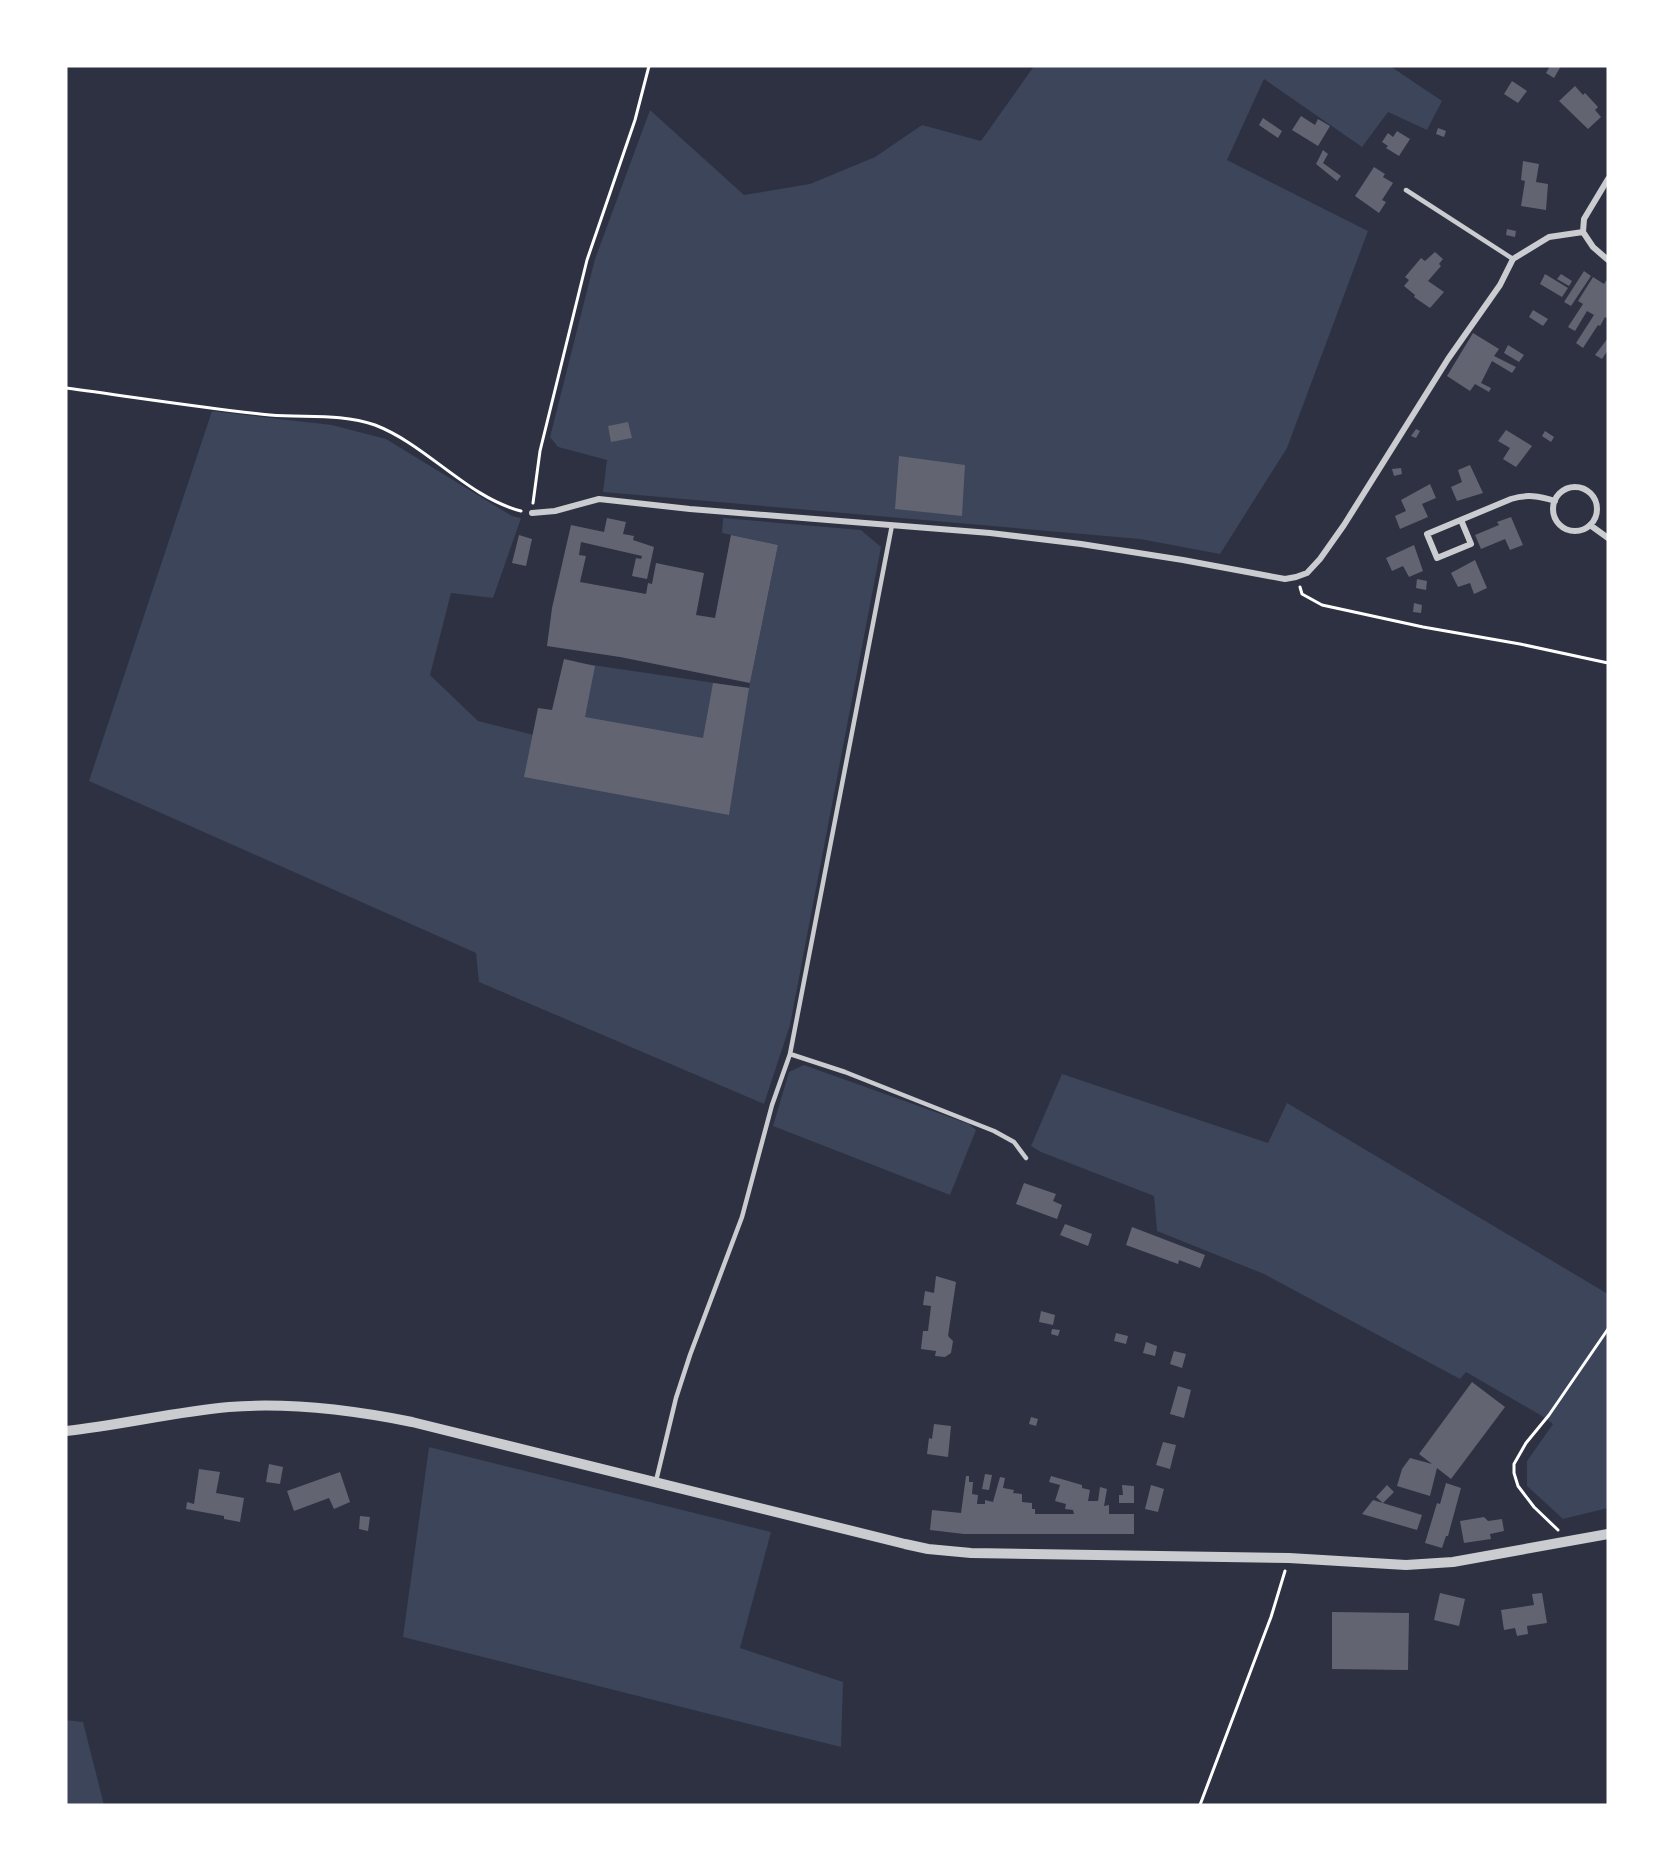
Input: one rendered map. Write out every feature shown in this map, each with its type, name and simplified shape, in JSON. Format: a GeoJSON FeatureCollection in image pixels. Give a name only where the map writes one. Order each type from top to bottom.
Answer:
{"type":"FeatureCollection","features":[{"type":"Feature","properties":{"kind":"street"},"geometry":{"type":"LineString","coordinates":[[1608,179],[1584,219],[1583,232],[1593,247],[1608,260]]}},
{"type":"Feature","properties":{"kind":"street"},"geometry":{"type":"LineString","coordinates":[[532,513],[555,511],[599,499],[690,509],[990,533],[1081,544],[1285,579],[1296,577],[1307,573],[1320,559],[1344,525],[1448,359],[1500,285],[1513,259],[1549,237],[1583,232]]}},
{"type":"Feature","properties":{"kind":"street"},"geometry":{"type":"LineString","coordinates":[[1570,488],[1581,488],[1590,493],[1597,506],[1596,516],[1590,525],[1574,531],[1563,527],[1555,518],[1553,506],[1555,501],[1561,492],[1570,488]]}},
{"type":"Feature","properties":{"kind":"street"},"geometry":{"type":"LineString","coordinates":[[1461,520],[1471,544],[1437,558],[1427,534],[1461,520],[1520,496],[1530,495],[1555,501]]}},
{"type":"Feature","properties":{"kind":"street"},"geometry":{"type":"LineString","coordinates":[[1590,525],[1608,538]]}},
{"type":"Feature","properties":{"kind":"street"},"geometry":{"type":"LineString","coordinates":[[66,1431],[158,1416],[262,1405],[377,1415],[905,1544],[952,1552],[1289,1558],[1429,1565],[1608,1534]]}},
{"type":"Feature","properties":{"kind":"lane"},"geometry":{"type":"LineString","coordinates":[[1406,190],[1513,259]]}},
{"type":"Feature","properties":{"kind":"lane"},"geometry":{"type":"LineString","coordinates":[[656,1482],[680,1387],[734,1242],[772,1105],[790,1054],[892,525]]}},
{"type":"Feature","properties":{"kind":"lane"},"geometry":{"type":"LineString","coordinates":[[790,1054],[845,1072],[994,1131],[1014,1142],[1026,1158]]}},
{"type":"Feature","properties":{"kind":"path"},"geometry":{"type":"LineString","coordinates":[[66,388],[272,415],[338,417],[363,422],[401,438],[501,504],[532,513],[540,451],[582,279],[635,120],[649,66]]}},
{"type":"Feature","properties":{"kind":"path"},"geometry":{"type":"LineString","coordinates":[[1296,577],[1302,594],[1322,605],[1608,663]]}},
{"type":"Feature","properties":{"kind":"path"},"geometry":{"type":"LineString","coordinates":[[1569,1541],[1524,1495],[1518,1486],[1514,1464],[1519,1453],[1550,1414],[1608,1329]]}},
{"type":"Feature","properties":{"kind":"path"},"geometry":{"type":"LineString","coordinates":[[1200,1805],[1271,1617],[1289,1558]]}},
{"type":"Feature","properties":{"kind":"shaded area"},"geometry":{"type":"Polygon","coordinates":[[[1034,66],[1390,66],[1442,101],[1427,130],[1388,112],[1362,147],[1264,79],[1227,160],[1368,231],[1287,448],[1220,554],[1140,539],[603,492],[607,460],[558,447],[550,437],[595,259],[650,110],[744,195],[810,184],[875,157],[922,125],[981,141],[1034,66]]]}},
{"type":"Feature","properties":{"kind":"shaded area"},"geometry":{"type":"Polygon","coordinates":[[[212,411],[332,425],[386,439],[512,516],[521,518],[493,598],[451,593],[430,675],[478,721],[550,739],[572,662],[749,688],[778,545],[722,533],[723,518],[861,530],[881,547],[790,1025],[764,1104],[479,982],[476,953],[89,781],[212,411]]]}},
{"type":"Feature","properties":{"kind":"shaded area"},"geometry":{"type":"Polygon","coordinates":[[[804,1065],[969,1124],[976,1130],[950,1195],[773,1126],[789,1072],[804,1065]]]}},
{"type":"Feature","properties":{"kind":"shaded area"},"geometry":{"type":"Polygon","coordinates":[[[1062,1074],[1268,1143],[1287,1103],[1608,1294],[1608,1508],[1563,1519],[1527,1486],[1527,1461],[1553,1424],[1542,1416],[1466,1372],[1460,1379],[1264,1274],[1157,1231],[1154,1196],[1031,1146],[1062,1074]]]}},
{"type":"Feature","properties":{"kind":"shaded area"},"geometry":{"type":"Polygon","coordinates":[[[429,1447],[771,1532],[740,1648],[843,1682],[841,1747],[403,1637],[429,1447]]]}},
{"type":"Feature","properties":{"kind":"shaded area"},"geometry":{"type":"Polygon","coordinates":[[[66,1720],[83,1722],[104,1805],[66,1805],[66,1720]]]}},
{"type":"Feature","properties":{"kind":"building"},"geometry":{"type":"Polygon","coordinates":[[[1550,66],[1561,66],[1554,78],[1546,73],[1550,66]]]}},
{"type":"Feature","properties":{"kind":"building"},"geometry":{"type":"Polygon","coordinates":[[[1512,81],[1527,91],[1518,103],[1504,94],[1512,81]]]}},
{"type":"Feature","properties":{"kind":"building"},"geometry":{"type":"Polygon","coordinates":[[[1575,86],[1598,107],[1595,110],[1601,117],[1588,129],[1559,101],[1575,86]]]}},
{"type":"Feature","properties":{"kind":"building"},"geometry":{"type":"Polygon","coordinates":[[[1301,116],[1315,125],[1318,119],[1330,126],[1318,146],[1292,130],[1301,116]]]}},
{"type":"Feature","properties":{"kind":"building"},"geometry":{"type":"Polygon","coordinates":[[[1263,118],[1282,131],[1278,138],[1259,125],[1263,118]]]}},
{"type":"Feature","properties":{"kind":"building"},"geometry":{"type":"Polygon","coordinates":[[[1438,128],[1446,131],[1444,137],[1436,134],[1438,128]]]}},
{"type":"Feature","properties":{"kind":"building"},"geometry":{"type":"Polygon","coordinates":[[[1397,131],[1410,139],[1399,156],[1386,148],[1388,146],[1382,142],[1388,133],[1393,137],[1397,131]]]}},
{"type":"Feature","properties":{"kind":"building"},"geometry":{"type":"Polygon","coordinates":[[[1323,150],[1328,154],[1323,163],[1341,176],[1337,181],[1316,164],[1323,150]]]}},
{"type":"Feature","properties":{"kind":"building"},"geometry":{"type":"Polygon","coordinates":[[[1523,161],[1539,164],[1536,182],[1548,184],[1546,210],[1521,206],[1525,181],[1521,180],[1523,161]]]}},
{"type":"Feature","properties":{"kind":"building"},"geometry":{"type":"Polygon","coordinates":[[[1374,167],[1385,174],[1383,177],[1393,183],[1382,200],[1386,202],[1379,213],[1355,196],[1374,167]]]}},
{"type":"Feature","properties":{"kind":"building"},"geometry":{"type":"Polygon","coordinates":[[[1507,229],[1516,231],[1515,237],[1506,235],[1507,229]]]}},
{"type":"Feature","properties":{"kind":"building"},"geometry":{"type":"Polygon","coordinates":[[[1435,252],[1443,259],[1439,264],[1441,266],[1428,281],[1444,292],[1430,308],[1414,297],[1415,295],[1404,286],[1409,280],[1405,277],[1421,258],[1425,261],[1435,252]]]}},
{"type":"Feature","properties":{"kind":"building"},"geometry":{"type":"Polygon","coordinates":[[[1584,271],[1591,276],[1571,306],[1564,302],[1584,271]]]}},
{"type":"Feature","properties":{"kind":"building"},"geometry":{"type":"Polygon","coordinates":[[[1545,274],[1568,288],[1562,297],[1540,284],[1545,274]]]}},
{"type":"Feature","properties":{"kind":"building"},"geometry":{"type":"Polygon","coordinates":[[[1561,274],[1572,281],[1569,286],[1557,279],[1561,274]]]}},
{"type":"Feature","properties":{"kind":"building"},"geometry":{"type":"Polygon","coordinates":[[[1593,277],[1604,284],[1608,278],[1608,319],[1605,317],[1600,326],[1598,325],[1583,348],[1576,343],[1594,315],[1587,311],[1575,331],[1568,327],[1583,304],[1578,301],[1593,277]]]}},
{"type":"Feature","properties":{"kind":"building"},"geometry":{"type":"Polygon","coordinates":[[[1533,310],[1548,319],[1543,326],[1529,317],[1533,310]]]}},
{"type":"Feature","properties":{"kind":"building"},"geometry":{"type":"Polygon","coordinates":[[[1473,333],[1499,349],[1494,356],[1516,367],[1512,373],[1492,361],[1481,383],[1491,388],[1489,392],[1475,384],[1470,391],[1447,376],[1473,333]]]}},
{"type":"Feature","properties":{"kind":"building"},"geometry":{"type":"Polygon","coordinates":[[[1608,338],[1608,350],[1602,359],[1595,355],[1608,338]]]}},
{"type":"Feature","properties":{"kind":"building"},"geometry":{"type":"Polygon","coordinates":[[[1508,345],[1524,355],[1519,362],[1504,353],[1508,345]]]}},
{"type":"Feature","properties":{"kind":"building"},"geometry":{"type":"Polygon","coordinates":[[[628,422],[632,438],[611,442],[608,426],[628,422]]]}},
{"type":"Feature","properties":{"kind":"building"},"geometry":{"type":"Polygon","coordinates":[[[1416,429],[1420,431],[1416,438],[1411,436],[1416,429]]]}},
{"type":"Feature","properties":{"kind":"building"},"geometry":{"type":"Polygon","coordinates":[[[1506,430],[1532,446],[1516,467],[1503,459],[1510,448],[1498,441],[1506,430]]]}},
{"type":"Feature","properties":{"kind":"building"},"geometry":{"type":"Polygon","coordinates":[[[1545,431],[1554,437],[1551,442],[1542,436],[1545,431]]]}},
{"type":"Feature","properties":{"kind":"building"},"geometry":{"type":"Polygon","coordinates":[[[899,456],[965,465],[962,516],[895,509],[899,456]]]}},
{"type":"Feature","properties":{"kind":"building"},"geometry":{"type":"Polygon","coordinates":[[[1470,465],[1483,493],[1457,501],[1451,487],[1462,482],[1458,470],[1470,465]]]}},
{"type":"Feature","properties":{"kind":"building"},"geometry":{"type":"Polygon","coordinates":[[[1401,468],[1402,474],[1394,476],[1392,469],[1401,468]]]}},
{"type":"Feature","properties":{"kind":"building"},"geometry":{"type":"Polygon","coordinates":[[[1430,484],[1436,498],[1422,504],[1428,517],[1400,529],[1395,516],[1406,511],[1401,500],[1430,484]]]}},
{"type":"Feature","properties":{"kind":"building"},"geometry":{"type":"Polygon","coordinates":[[[1511,517],[1523,545],[1510,550],[1505,539],[1481,549],[1475,535],[1511,517]]]}},
{"type":"Feature","properties":{"kind":"building"},"geometry":{"type":"Polygon","coordinates":[[[607,518],[626,522],[623,534],[634,536],[633,540],[654,547],[647,579],[632,576],[636,558],[641,559],[642,556],[581,542],[579,555],[586,556],[580,582],[646,594],[648,583],[652,584],[656,563],[704,573],[696,615],[715,618],[731,535],[778,545],[750,683],[620,657],[547,646],[552,608],[571,525],[604,532],[607,518]]]}},
{"type":"Feature","properties":{"kind":"building"},"geometry":{"type":"Polygon","coordinates":[[[519,535],[532,539],[526,566],[512,563],[519,535]]]}},
{"type":"Feature","properties":{"kind":"building"},"geometry":{"type":"Polygon","coordinates":[[[1414,545],[1423,571],[1409,577],[1403,566],[1392,571],[1386,558],[1414,545]]]}},
{"type":"Feature","properties":{"kind":"building"},"geometry":{"type":"Polygon","coordinates":[[[1475,560],[1487,588],[1474,594],[1470,583],[1458,587],[1451,573],[1475,560]]]}},
{"type":"Feature","properties":{"kind":"building"},"geometry":{"type":"Polygon","coordinates":[[[1417,579],[1427,581],[1426,590],[1416,588],[1417,579]]]}},
{"type":"Feature","properties":{"kind":"building"},"geometry":{"type":"Polygon","coordinates":[[[1414,603],[1422,605],[1421,613],[1413,612],[1414,603]]]}},
{"type":"Feature","properties":{"kind":"building"},"geometry":{"type":"Polygon","coordinates":[[[564,659],[595,666],[585,717],[703,738],[713,683],[749,688],[729,815],[524,777],[538,708],[552,710],[564,659]]]}},
{"type":"Feature","properties":{"kind":"building"},"geometry":{"type":"Polygon","coordinates":[[[1024,1183],[1056,1194],[1053,1201],[1062,1205],[1057,1219],[1016,1204],[1024,1183]]]}},
{"type":"Feature","properties":{"kind":"building"},"geometry":{"type":"Polygon","coordinates":[[[1065,1224],[1092,1234],[1088,1246],[1060,1235],[1065,1224]]]}},
{"type":"Feature","properties":{"kind":"building"},"geometry":{"type":"Polygon","coordinates":[[[1132,1227],[1205,1255],[1200,1268],[1179,1260],[1178,1264],[1126,1245],[1132,1227]]]}},
{"type":"Feature","properties":{"kind":"building"},"geometry":{"type":"Polygon","coordinates":[[[936,1276],[956,1282],[948,1336],[953,1341],[951,1353],[945,1357],[935,1356],[936,1351],[921,1349],[923,1331],[928,1331],[931,1306],[923,1305],[925,1291],[934,1293],[936,1276]]]}},
{"type":"Feature","properties":{"kind":"building"},"geometry":{"type":"Polygon","coordinates":[[[1041,1311],[1055,1315],[1053,1325],[1039,1322],[1041,1311]]]}},
{"type":"Feature","properties":{"kind":"building"},"geometry":{"type":"Polygon","coordinates":[[[1052,1329],[1060,1330],[1058,1336],[1051,1334],[1052,1329]]]}},
{"type":"Feature","properties":{"kind":"building"},"geometry":{"type":"Polygon","coordinates":[[[1116,1333],[1128,1336],[1126,1344],[1114,1341],[1116,1333]]]}},
{"type":"Feature","properties":{"kind":"building"},"geometry":{"type":"Polygon","coordinates":[[[1146,1342],[1157,1346],[1155,1356],[1143,1353],[1146,1342]]]}},
{"type":"Feature","properties":{"kind":"building"},"geometry":{"type":"Polygon","coordinates":[[[1174,1351],[1186,1354],[1182,1368],[1170,1364],[1174,1351]]]}},
{"type":"Feature","properties":{"kind":"building"},"geometry":{"type":"Polygon","coordinates":[[[1472,1382],[1505,1407],[1451,1479],[1437,1468],[1430,1496],[1397,1486],[1402,1469],[1410,1458],[1432,1464],[1419,1454],[1472,1382]]]}},
{"type":"Feature","properties":{"kind":"building"},"geometry":{"type":"Polygon","coordinates":[[[1178,1386],[1191,1390],[1184,1418],[1170,1414],[1178,1386]]]}},
{"type":"Feature","properties":{"kind":"building"},"geometry":{"type":"Polygon","coordinates":[[[1031,1417],[1038,1419],[1036,1426],[1029,1424],[1031,1417]]]}},
{"type":"Feature","properties":{"kind":"building"},"geometry":{"type":"Polygon","coordinates":[[[934,1424],[951,1426],[948,1457],[927,1454],[934,1424]]]}},
{"type":"Feature","properties":{"kind":"building"},"geometry":{"type":"Polygon","coordinates":[[[1163,1442],[1176,1445],[1170,1469],[1156,1465],[1163,1442]]]}},
{"type":"Feature","properties":{"kind":"building"},"geometry":{"type":"Polygon","coordinates":[[[269,1464],[283,1467],[280,1484],[266,1482],[269,1464]]]}},
{"type":"Feature","properties":{"kind":"building"},"geometry":{"type":"Polygon","coordinates":[[[199,1469],[220,1472],[216,1493],[244,1498],[240,1522],[224,1519],[224,1516],[186,1509],[187,1502],[194,1504],[199,1469]]]}},
{"type":"Feature","properties":{"kind":"building"},"geometry":{"type":"Polygon","coordinates":[[[340,1472],[350,1502],[334,1509],[329,1498],[294,1511],[287,1491],[340,1472]]]}},
{"type":"Feature","properties":{"kind":"building"},"geometry":{"type":"Polygon","coordinates":[[[985,1474],[992,1475],[989,1490],[982,1489],[985,1474]]]}},
{"type":"Feature","properties":{"kind":"building"},"geometry":{"type":"Polygon","coordinates":[[[966,1476],[969,1476],[969,1482],[973,1482],[972,1494],[978,1495],[977,1504],[985,1504],[985,1500],[993,1502],[1000,1477],[1005,1478],[1003,1488],[1022,1494],[1022,1502],[1032,1503],[1035,1514],[1074,1514],[1073,1510],[1065,1509],[1066,1504],[1055,1501],[1060,1485],[1049,1482],[1051,1476],[1082,1485],[1082,1488],[1090,1490],[1088,1501],[1098,1501],[1100,1487],[1107,1489],[1104,1506],[1109,1505],[1109,1514],[1134,1514],[1134,1534],[964,1534],[930,1530],[932,1510],[961,1513],[966,1476]]]}},
{"type":"Feature","properties":{"kind":"building"},"geometry":{"type":"Polygon","coordinates":[[[1446,1483],[1461,1488],[1448,1536],[1442,1548],[1425,1543],[1437,1503],[1440,1504],[1446,1483]]]}},
{"type":"Feature","properties":{"kind":"building"},"geometry":{"type":"Polygon","coordinates":[[[1122,1485],[1134,1486],[1134,1503],[1119,1503],[1119,1495],[1123,1495],[1122,1485]]]}},
{"type":"Feature","properties":{"kind":"building"},"geometry":{"type":"Polygon","coordinates":[[[1151,1485],[1164,1489],[1158,1512],[1145,1509],[1151,1485]]]}},
{"type":"Feature","properties":{"kind":"building"},"geometry":{"type":"Polygon","coordinates":[[[1387,1485],[1394,1492],[1383,1503],[1376,1497],[1387,1485]]]}},
{"type":"Feature","properties":{"kind":"building"},"geometry":{"type":"Polygon","coordinates":[[[1373,1500],[1422,1515],[1417,1530],[1362,1514],[1373,1500]]]}},
{"type":"Feature","properties":{"kind":"building"},"geometry":{"type":"Polygon","coordinates":[[[360,1516],[370,1517],[368,1531],[359,1529],[360,1516]]]}},
{"type":"Feature","properties":{"kind":"building"},"geometry":{"type":"Polygon","coordinates":[[[1484,1517],[1488,1521],[1502,1519],[1504,1531],[1490,1534],[1491,1539],[1464,1543],[1460,1521],[1484,1517]]]}},
{"type":"Feature","properties":{"kind":"building"},"geometry":{"type":"Polygon","coordinates":[[[1440,1593],[1465,1599],[1459,1626],[1434,1620],[1440,1593]]]}},
{"type":"Feature","properties":{"kind":"building"},"geometry":{"type":"Polygon","coordinates":[[[1542,1593],[1547,1623],[1527,1626],[1528,1634],[1517,1636],[1515,1628],[1504,1630],[1501,1610],[1534,1605],[1532,1594],[1542,1593]]]}},
{"type":"Feature","properties":{"kind":"building"},"geometry":{"type":"Polygon","coordinates":[[[1332,1612],[1409,1613],[1408,1670],[1332,1669],[1332,1612]]]}}]}
